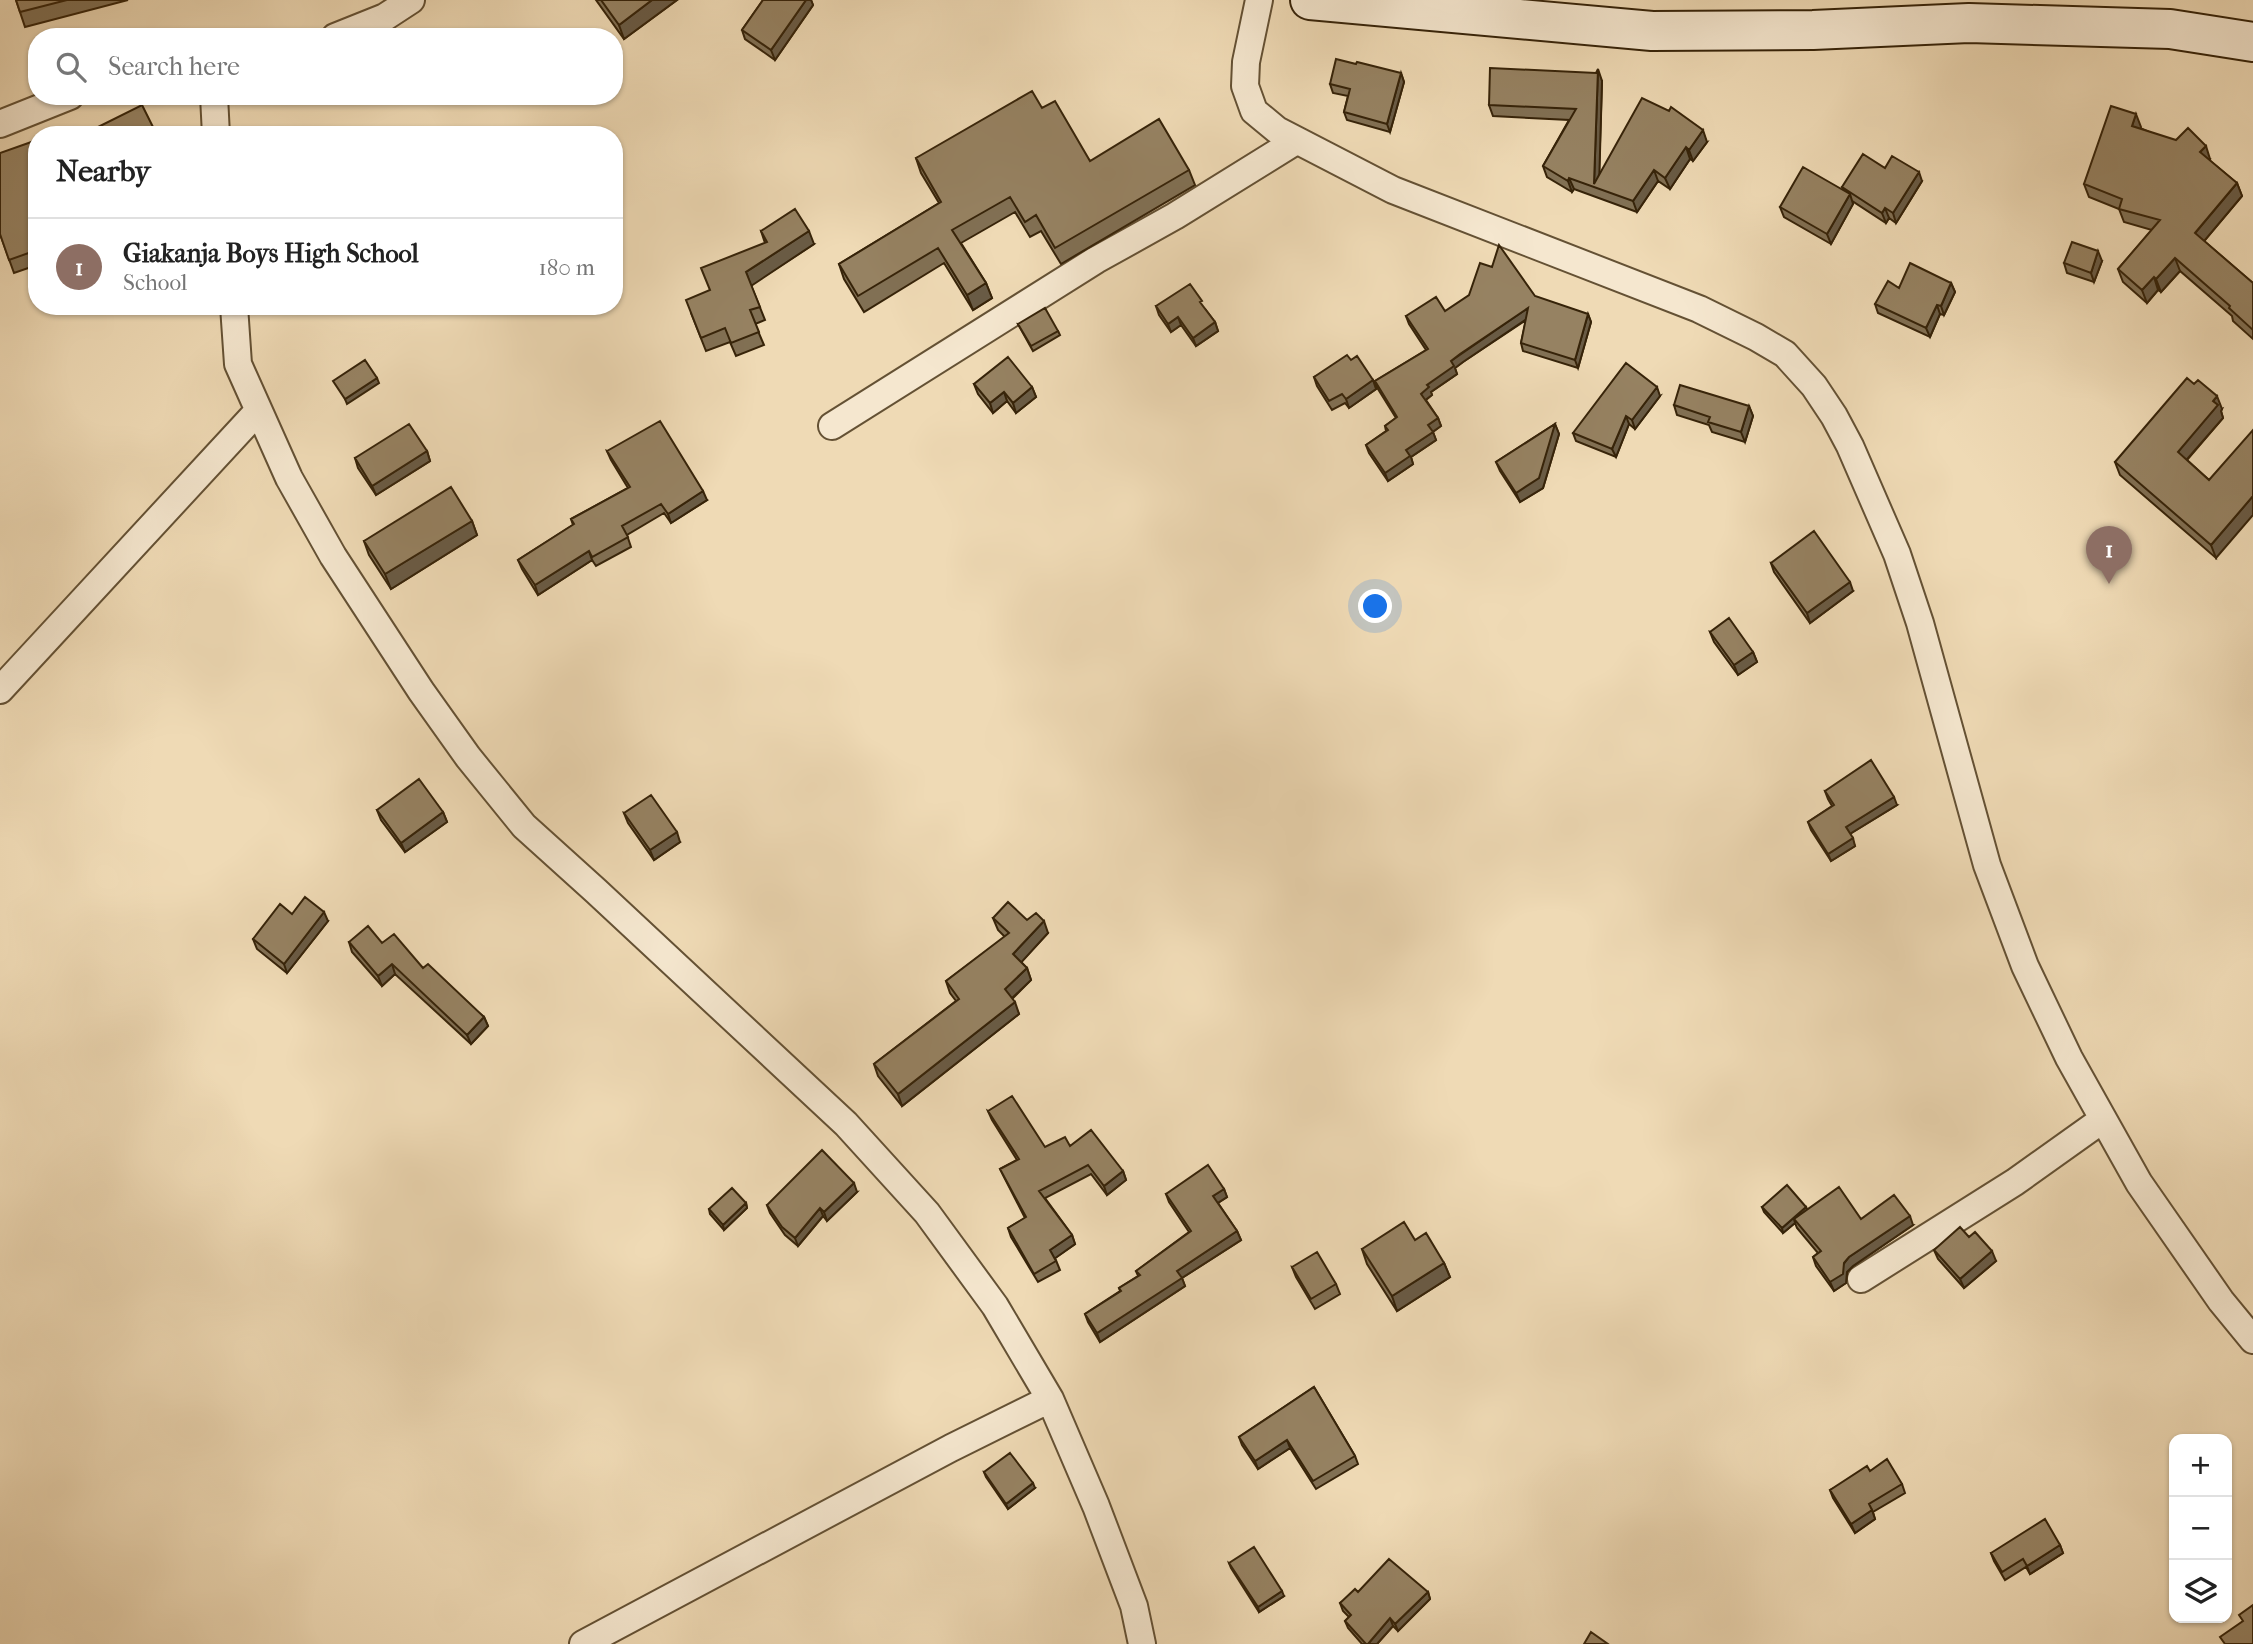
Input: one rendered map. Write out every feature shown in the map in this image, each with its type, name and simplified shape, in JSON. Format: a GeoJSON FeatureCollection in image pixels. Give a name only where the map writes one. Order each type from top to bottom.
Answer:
{"type":"FeatureCollection","features":[{"type":"Feature","properties":{"kind":"main road"},"geometry":{"type":"LineString","coordinates":[[1310,0],[1652,31],[1812,30],[1969,23],[2170,29],[2253,42]]}},
{"type":"Feature","properties":{"kind":"street"},"geometry":{"type":"LineString","coordinates":[[358,28],[385,17],[411,0]]}},
{"type":"Feature","properties":{"kind":"street"},"geometry":{"type":"LineString","coordinates":[[1259,0],[1246,62],[1245,86],[1254,111],[1277,130],[1393,190],[1699,309],[1785,354],[1814,386],[1850,446],[1897,554],[1920,623],[1987,865],[2025,966],[2069,1058],[2138,1183],[2221,1301],[2253,1340]]}},
{"type":"Feature","properties":{"kind":"street"},"geometry":{"type":"LineString","coordinates":[[0,124],[48,105]]}},
{"type":"Feature","properties":{"kind":"street"},"geometry":{"type":"LineString","coordinates":[[214,105],[216,126]]}},
{"type":"Feature","properties":{"kind":"street"},"geometry":{"type":"LineString","coordinates":[[832,426],[1096,260],[1175,216],[1296,141]]}},
{"type":"Feature","properties":{"kind":"street"},"geometry":{"type":"LineString","coordinates":[[240,315],[238,363],[289,478],[333,556],[421,691],[468,757],[524,827],[846,1124],[927,1213],[995,1306],[1050,1399],[1097,1506],[1134,1606],[1142,1644]]}},
{"type":"Feature","properties":{"kind":"street"},"geometry":{"type":"LineString","coordinates":[[0,690],[258,411]]}},
{"type":"Feature","properties":{"kind":"street"},"geometry":{"type":"LineString","coordinates":[[1861,1279],[2015,1182],[2102,1120]]}},
{"type":"Feature","properties":{"kind":"street"},"geometry":{"type":"LineString","coordinates":[[583,1644],[951,1448],[1050,1399]]}},
{"type":"Feature","properties":{"kind":"building"},"geometry":{"type":"Polygon","coordinates":[[[16,0],[67,0],[20,12],[16,0]]]}},
{"type":"Feature","properties":{"kind":"building"},"geometry":{"type":"Polygon","coordinates":[[[601,0],[652,0],[619,25],[601,0]]]}},
{"type":"Feature","properties":{"kind":"building"},"geometry":{"type":"Polygon","coordinates":[[[763,0],[806,0],[771,50],[742,30],[763,0]]]}},
{"type":"Feature","properties":{"kind":"building"},"geometry":{"type":"Polygon","coordinates":[[[1336,59],[1401,73],[1387,124],[1344,112],[1350,89],[1330,84],[1336,59]]]}},
{"type":"Feature","properties":{"kind":"building"},"geometry":{"type":"Polygon","coordinates":[[[1490,68],[1596,73],[1598,69],[1594,184],[1642,98],[1669,111],[1671,107],[1703,130],[1689,150],[1686,147],[1665,178],[1654,170],[1633,201],[1569,178],[1568,181],[1543,166],[1576,109],[1489,105],[1490,68]]]}},
{"type":"Feature","properties":{"kind":"building"},"geometry":{"type":"Polygon","coordinates":[[[1032,91],[1042,108],[1055,101],[1090,161],[1159,119],[1189,170],[1055,248],[1036,215],[1025,222],[1010,197],[952,230],[986,283],[967,295],[938,248],[858,296],[839,264],[941,202],[916,158],[1032,91]]]}},
{"type":"Feature","properties":{"kind":"building"},"geometry":{"type":"Polygon","coordinates":[[[142,105],[152,126],[100,126],[142,105]]]}},
{"type":"Feature","properties":{"kind":"building"},"geometry":{"type":"Polygon","coordinates":[[[2111,106],[2136,114],[2132,126],[2176,140],[2188,128],[2206,146],[2200,152],[2237,183],[2195,233],[2253,283],[2253,330],[2175,258],[2142,290],[2118,269],[2160,220],[2119,209],[2122,199],[2084,184],[2111,106]]]}},
{"type":"Feature","properties":{"kind":"building"},"geometry":{"type":"Polygon","coordinates":[[[28,143],[28,253],[9,260],[0,234],[0,153],[28,143]]]}},
{"type":"Feature","properties":{"kind":"building"},"geometry":{"type":"Polygon","coordinates":[[[1863,154],[1885,168],[1892,156],[1919,172],[1893,213],[1885,208],[1882,213],[1842,187],[1863,154]]]}},
{"type":"Feature","properties":{"kind":"building"},"geometry":{"type":"Polygon","coordinates":[[[1803,167],[1850,194],[1827,234],[1780,207],[1803,167]]]}},
{"type":"Feature","properties":{"kind":"building"},"geometry":{"type":"Polygon","coordinates":[[[795,209],[809,231],[746,272],[760,307],[750,310],[759,332],[731,343],[725,328],[701,338],[686,300],[710,290],[701,268],[767,242],[761,231],[795,209]]]}},
{"type":"Feature","properties":{"kind":"building"},"geometry":{"type":"Polygon","coordinates":[[[2072,242],[2098,251],[2091,273],[2064,263],[2072,242]]]}},
{"type":"Feature","properties":{"kind":"building"},"geometry":{"type":"Polygon","coordinates":[[[1499,245],[1535,296],[1588,314],[1575,360],[1521,343],[1528,308],[1460,354],[1451,361],[1454,366],[1427,385],[1429,387],[1421,394],[1438,418],[1428,425],[1433,432],[1406,450],[1410,456],[1385,473],[1366,445],[1388,430],[1385,426],[1397,417],[1375,381],[1428,349],[1406,316],[1436,297],[1445,311],[1469,295],[1480,263],[1492,267],[1499,245]]]}},
{"type":"Feature","properties":{"kind":"building"},"geometry":{"type":"Polygon","coordinates":[[[1910,263],[1951,283],[1941,306],[1937,305],[1926,328],[1875,304],[1888,281],[1899,288],[1910,263]]]}},
{"type":"Feature","properties":{"kind":"building"},"geometry":{"type":"Polygon","coordinates":[[[1190,284],[1215,322],[1193,338],[1178,317],[1168,324],[1156,306],[1190,284]]]}},
{"type":"Feature","properties":{"kind":"building"},"geometry":{"type":"Polygon","coordinates":[[[1045,308],[1058,331],[1031,346],[1018,324],[1045,308]]]}},
{"type":"Feature","properties":{"kind":"building"},"geometry":{"type":"Polygon","coordinates":[[[1347,355],[1351,360],[1357,356],[1373,380],[1346,399],[1342,394],[1329,401],[1314,377],[1347,355]]]}},
{"type":"Feature","properties":{"kind":"building"},"geometry":{"type":"Polygon","coordinates":[[[1008,357],[1032,387],[1013,403],[1004,392],[990,403],[974,384],[1008,357]]]}},
{"type":"Feature","properties":{"kind":"building"},"geometry":{"type":"Polygon","coordinates":[[[365,360],[377,378],[345,399],[333,381],[365,360]]]}},
{"type":"Feature","properties":{"kind":"building"},"geometry":{"type":"Polygon","coordinates":[[[1626,363],[1657,387],[1632,420],[1626,416],[1612,449],[1573,433],[1626,363]]]}},
{"type":"Feature","properties":{"kind":"building"},"geometry":{"type":"Polygon","coordinates":[[[2187,378],[2194,384],[2198,380],[2217,396],[2213,401],[2218,405],[2178,452],[2209,480],[2253,430],[2253,496],[2211,545],[2115,462],[2187,378]]]}},
{"type":"Feature","properties":{"kind":"building"},"geometry":{"type":"Polygon","coordinates":[[[1680,385],[1749,406],[1741,432],[1708,422],[1710,417],[1674,405],[1680,385]]]}},
{"type":"Feature","properties":{"kind":"building"},"geometry":{"type":"Polygon","coordinates":[[[660,421],[703,491],[668,514],[661,504],[622,526],[628,537],[592,557],[589,551],[535,585],[518,560],[574,524],[571,519],[630,487],[607,451],[660,421]]]}},
{"type":"Feature","properties":{"kind":"building"},"geometry":{"type":"Polygon","coordinates":[[[409,424],[427,451],[372,486],[355,458],[409,424]]]}},
{"type":"Feature","properties":{"kind":"building"},"geometry":{"type":"Polygon","coordinates":[[[1555,424],[1539,478],[1516,493],[1496,462],[1555,424]]]}},
{"type":"Feature","properties":{"kind":"building"},"geometry":{"type":"Polygon","coordinates":[[[451,487],[472,521],[385,574],[364,541],[451,487]]]}},
{"type":"Feature","properties":{"kind":"building"},"geometry":{"type":"Polygon","coordinates":[[[1814,531],[1850,582],[1807,613],[1771,563],[1814,531]]]}},
{"type":"Feature","properties":{"kind":"building"},"geometry":{"type":"Polygon","coordinates":[[[1729,618],[1753,652],[1734,665],[1710,632],[1729,618]]]}},
{"type":"Feature","properties":{"kind":"building"},"geometry":{"type":"Polygon","coordinates":[[[1871,760],[1894,797],[1846,827],[1853,838],[1828,854],[1808,822],[1834,805],[1825,791],[1871,760]]]}},
{"type":"Feature","properties":{"kind":"building"},"geometry":{"type":"Polygon","coordinates":[[[419,779],[443,812],[401,843],[377,810],[419,779]]]}},
{"type":"Feature","properties":{"kind":"building"},"geometry":{"type":"Polygon","coordinates":[[[651,795],[677,832],[650,850],[624,813],[651,795]]]}},
{"type":"Feature","properties":{"kind":"building"},"geometry":{"type":"Polygon","coordinates":[[[305,897],[324,912],[284,964],[253,939],[280,904],[292,914],[305,897]]]}},
{"type":"Feature","properties":{"kind":"building"},"geometry":{"type":"Polygon","coordinates":[[[1008,902],[1027,920],[1036,913],[1044,921],[1013,954],[1027,968],[1005,989],[1015,1002],[898,1094],[874,1064],[959,999],[946,981],[1009,933],[993,918],[1008,902]]]}},
{"type":"Feature","properties":{"kind":"building"},"geometry":{"type":"Polygon","coordinates":[[[368,926],[382,943],[394,934],[423,968],[428,964],[484,1017],[467,1035],[392,964],[378,976],[349,942],[368,926]]]}},
{"type":"Feature","properties":{"kind":"building"},"geometry":{"type":"Polygon","coordinates":[[[1012,1096],[1045,1147],[1065,1137],[1070,1146],[1091,1130],[1123,1171],[1104,1186],[1088,1165],[1039,1191],[1072,1235],[1050,1250],[1056,1261],[1034,1274],[1008,1228],[1026,1217],[1000,1169],[1019,1159],[988,1111],[1012,1096]]]}},
{"type":"Feature","properties":{"kind":"building"},"geometry":{"type":"Polygon","coordinates":[[[822,1150],[854,1183],[824,1212],[820,1208],[795,1238],[782,1227],[767,1205],[822,1150]]]}},
{"type":"Feature","properties":{"kind":"building"},"geometry":{"type":"Polygon","coordinates":[[[1208,1165],[1224,1189],[1213,1196],[1237,1231],[1177,1271],[1182,1278],[1097,1333],[1085,1314],[1121,1291],[1119,1288],[1140,1275],[1136,1271],[1191,1231],[1166,1194],[1208,1165]]]}},
{"type":"Feature","properties":{"kind":"building"},"geometry":{"type":"Polygon","coordinates":[[[1787,1185],[1806,1207],[1782,1228],[1762,1207],[1787,1185]]]}},
{"type":"Feature","properties":{"kind":"building"},"geometry":{"type":"Polygon","coordinates":[[[1839,1187],[1861,1219],[1894,1195],[1910,1216],[1849,1257],[1844,1263],[1843,1274],[1830,1282],[1813,1257],[1821,1251],[1794,1219],[1839,1187]]]}},
{"type":"Feature","properties":{"kind":"building"},"geometry":{"type":"Polygon","coordinates":[[[732,1188],[746,1203],[723,1225],[709,1209],[732,1188]]]}},
{"type":"Feature","properties":{"kind":"building"},"geometry":{"type":"Polygon","coordinates":[[[1404,1222],[1415,1240],[1426,1233],[1444,1263],[1392,1296],[1362,1249],[1404,1222]]]}},
{"type":"Feature","properties":{"kind":"building"},"geometry":{"type":"Polygon","coordinates":[[[1960,1227],[1969,1237],[1975,1232],[1992,1251],[1960,1279],[1934,1250],[1960,1227]]]}},
{"type":"Feature","properties":{"kind":"building"},"geometry":{"type":"Polygon","coordinates":[[[1317,1252],[1336,1284],[1311,1299],[1292,1267],[1317,1252]]]}},
{"type":"Feature","properties":{"kind":"building"},"geometry":{"type":"Polygon","coordinates":[[[1314,1387],[1355,1456],[1313,1481],[1287,1440],[1255,1461],[1239,1437],[1314,1387]]]}},
{"type":"Feature","properties":{"kind":"building"},"geometry":{"type":"Polygon","coordinates":[[[1010,1453],[1033,1483],[1006,1504],[984,1472],[1010,1453]]]}},
{"type":"Feature","properties":{"kind":"building"},"geometry":{"type":"Polygon","coordinates":[[[1887,1459],[1902,1484],[1869,1504],[1872,1510],[1851,1524],[1830,1490],[1867,1466],[1870,1471],[1887,1459]]]}},
{"type":"Feature","properties":{"kind":"building"},"geometry":{"type":"Polygon","coordinates":[[[2045,1519],[2060,1545],[2027,1566],[2023,1559],[2002,1572],[1991,1553],[2045,1519]]]}},
{"type":"Feature","properties":{"kind":"building"},"geometry":{"type":"Polygon","coordinates":[[[1254,1547],[1282,1591],[1258,1607],[1229,1563],[1254,1547]]]}},
{"type":"Feature","properties":{"kind":"building"},"geometry":{"type":"Polygon","coordinates":[[[1389,1559],[1428,1592],[1395,1624],[1390,1618],[1366,1644],[1345,1621],[1351,1615],[1340,1603],[1355,1589],[1358,1592],[1389,1559]]]}},
{"type":"Feature","properties":{"kind":"building"},"geometry":{"type":"Polygon","coordinates":[[[2253,1605],[2253,1644],[2225,1644],[2220,1637],[2243,1621],[2239,1615],[2253,1605]]]}},
{"type":"Feature","properties":{"kind":"building"},"geometry":{"type":"Polygon","coordinates":[[[1591,1632],[1608,1644],[1584,1644],[1591,1632]]]}},
{"type":"Feature","properties":{"kind":"place","name":"Giakanja Boys High School"},"geometry":{"type":"Point","coordinates":[2109,584]}}]}
